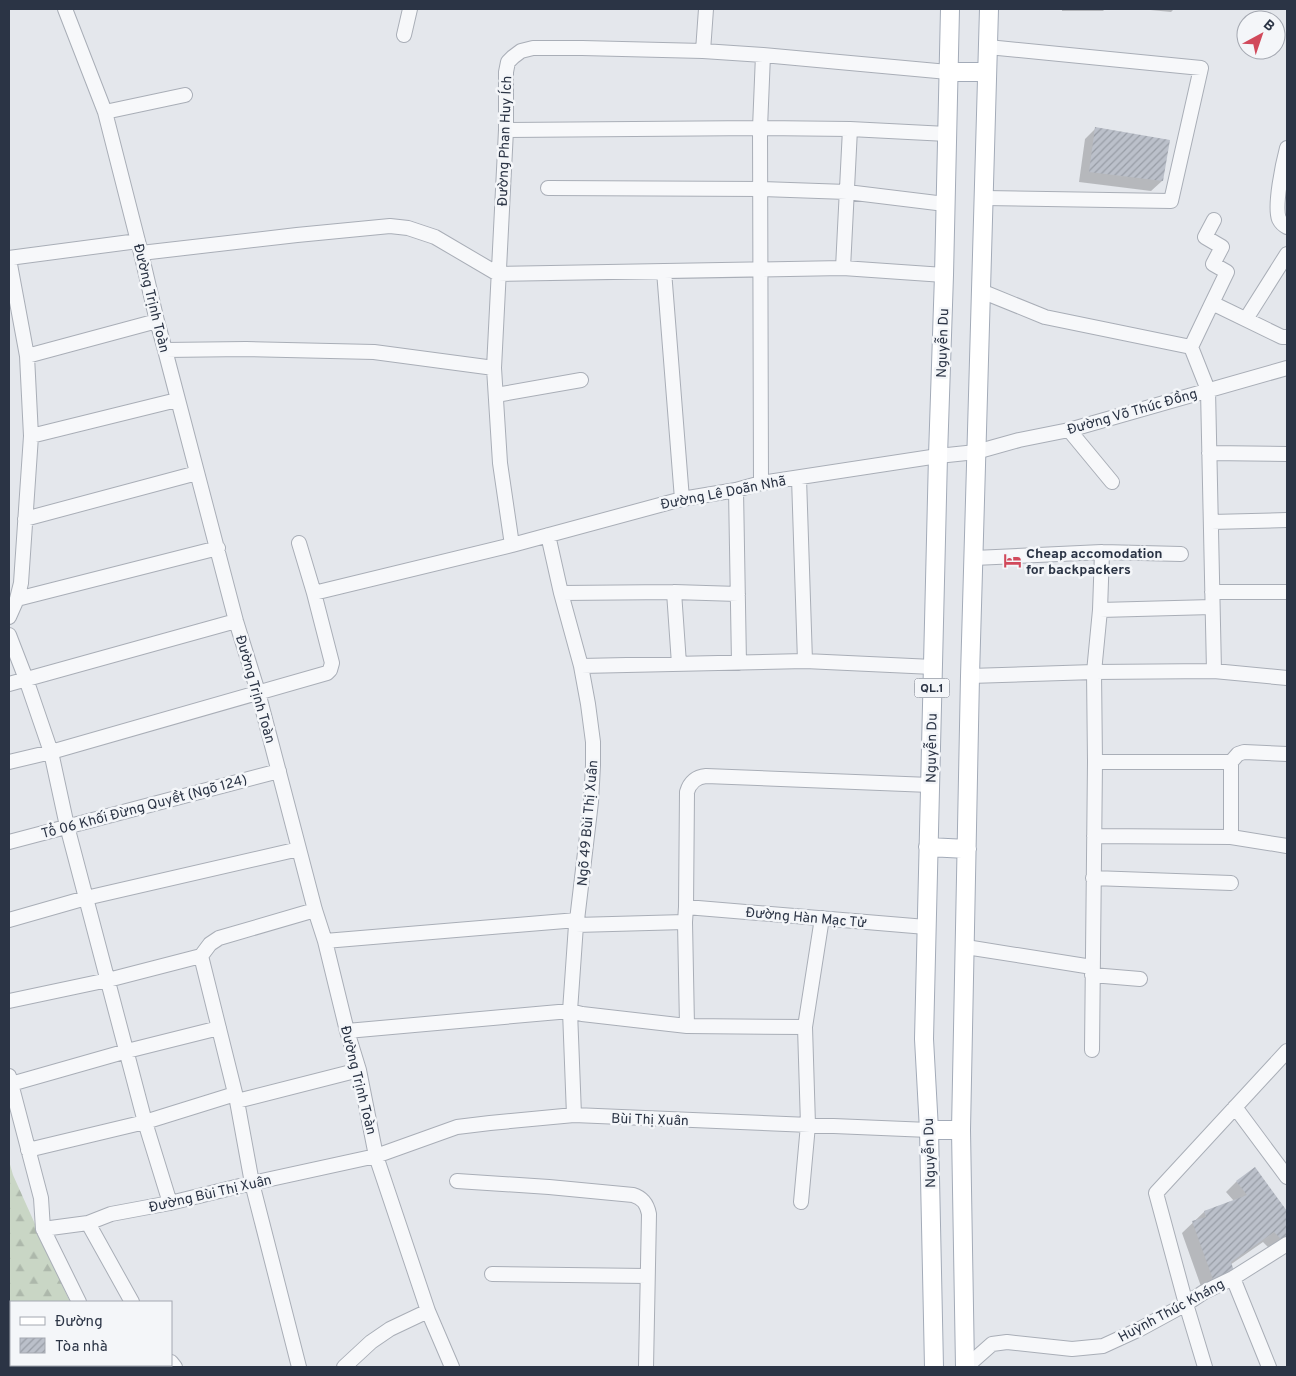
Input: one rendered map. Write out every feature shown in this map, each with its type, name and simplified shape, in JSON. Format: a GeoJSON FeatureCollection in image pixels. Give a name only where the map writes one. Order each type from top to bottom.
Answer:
{"type":"FeatureCollection","features":[{"type":"Feature","properties":{"kind":"main road","name":"Nguyễn Du"},"geometry":{"type":"LineString","coordinates":[[934,1367],[929,1130],[924,1039],[950,9]]}},
{"type":"Feature","properties":{"kind":"main road","name":"QL.1"},"geometry":{"type":"LineString","coordinates":[[965,1367],[961,1130],[970,676],[989,9]]}},
{"type":"Feature","properties":{"kind":"main road"},"geometry":{"type":"LineString","coordinates":[[948,72],[987,72]]}},
{"type":"Feature","properties":{"kind":"main road"},"geometry":{"type":"LineString","coordinates":[[928,847],[967,849]]}},
{"type":"Feature","properties":{"kind":"main road"},"geometry":{"type":"LineString","coordinates":[[929,1130],[961,1130]]}},
{"type":"Feature","properties":{"kind":"street","name":"Đường Trịnh Toàn"},"geometry":{"type":"LineString","coordinates":[[65,9],[105,112],[177,400],[236,621],[258,692],[315,910],[325,941],[347,1031],[359,1070],[376,1156],[428,1312],[452,1367]]}},
{"type":"Feature","properties":{"kind":"street"},"geometry":{"type":"LineString","coordinates":[[404,35],[410,9]]}},
{"type":"Feature","properties":{"kind":"street"},"geometry":{"type":"LineString","coordinates":[[703,51],[706,9]]}},
{"type":"Feature","properties":{"kind":"street"},"geometry":{"type":"LineString","coordinates":[[984,198],[1171,201],[1200,68],[988,47]]}},
{"type":"Feature","properties":{"kind":"street","name":"Đường Phan Huy Ích"},"geometry":{"type":"LineString","coordinates":[[512,545],[500,463],[494,368],[506,130],[506,72],[508,62],[512,57],[520,51],[533,48],[703,51],[948,72]]}},
{"type":"Feature","properties":{"kind":"street"},"geometry":{"type":"LineString","coordinates":[[761,483],[760,128],[763,55]]}},
{"type":"Feature","properties":{"kind":"street"},"geometry":{"type":"LineString","coordinates":[[105,112],[185,95]]}},
{"type":"Feature","properties":{"kind":"street"},"geometry":{"type":"LineString","coordinates":[[506,130],[760,128],[947,134]]}},
{"type":"Feature","properties":{"kind":"street"},"geometry":{"type":"LineString","coordinates":[[843,268],[850,130]]}},
{"type":"Feature","properties":{"kind":"street"},"geometry":{"type":"LineString","coordinates":[[1287,148],[1279,189],[1278,217],[1282,224],[1287,227]]}},
{"type":"Feature","properties":{"kind":"street"},"geometry":{"type":"LineString","coordinates":[[548,188],[847,192],[945,204]]}},
{"type":"Feature","properties":{"kind":"street"},"geometry":{"type":"LineString","coordinates":[[1214,220],[1205,237],[1222,247],[1214,264],[1227,272],[1191,347],[1208,390],[1214,671]]}},
{"type":"Feature","properties":{"kind":"street"},"geometry":{"type":"LineString","coordinates":[[9,616],[17,599],[21,583],[30,436],[27,356],[9,259],[390,226],[408,228],[435,237],[498,274],[843,268],[944,275]]}},
{"type":"Feature","properties":{"kind":"street"},"geometry":{"type":"LineString","coordinates":[[1246,319],[1287,254]]}},
{"type":"Feature","properties":{"kind":"street"},"geometry":{"type":"LineString","coordinates":[[664,271],[682,499]]}},
{"type":"Feature","properties":{"kind":"street"},"geometry":{"type":"LineString","coordinates":[[981,291],[1045,317],[1191,347]]}},
{"type":"Feature","properties":{"kind":"street"},"geometry":{"type":"LineString","coordinates":[[1212,303],[1287,338]]}},
{"type":"Feature","properties":{"kind":"street"},"geometry":{"type":"LineString","coordinates":[[27,356],[157,322]]}},
{"type":"Feature","properties":{"kind":"street"},"geometry":{"type":"LineString","coordinates":[[165,350],[246,348],[374,352],[494,368]]}},
{"type":"Feature","properties":{"kind":"street","name":"Đường Võ Thúc Đồng"},"geometry":{"type":"LineString","coordinates":[[938,456],[976,452],[1020,440],[1069,430],[1287,368]]}},
{"type":"Feature","properties":{"kind":"street"},"geometry":{"type":"LineString","coordinates":[[496,394],[581,380]]}},
{"type":"Feature","properties":{"kind":"street"},"geometry":{"type":"LineString","coordinates":[[30,436],[177,400]]}},
{"type":"Feature","properties":{"kind":"street"},"geometry":{"type":"LineString","coordinates":[[1069,430],[1112,482]]}},
{"type":"Feature","properties":{"kind":"street"},"geometry":{"type":"LineString","coordinates":[[1209,453],[1287,454]]}},
{"type":"Feature","properties":{"kind":"street","name":"Đường Lê Doãn Nhã"},"geometry":{"type":"LineString","coordinates":[[314,593],[512,545],[682,499],[736,490],[761,483],[938,456]]}},
{"type":"Feature","properties":{"kind":"street"},"geometry":{"type":"LineString","coordinates":[[25,519],[197,473]]}},
{"type":"Feature","properties":{"kind":"street"},"geometry":{"type":"LineString","coordinates":[[799,478],[805,661]]}},
{"type":"Feature","properties":{"kind":"street"},"geometry":{"type":"LineString","coordinates":[[736,490],[739,663]]}},
{"type":"Feature","properties":{"kind":"street"},"geometry":{"type":"LineString","coordinates":[[1211,522],[1287,520]]}},
{"type":"Feature","properties":{"kind":"street","name":"Ngõ 49 Bùi Thị Xuân"},"geometry":{"type":"LineString","coordinates":[[548,535],[561,593],[581,666],[593,742],[591,802],[576,923],[570,1011],[574,1115]]}},
{"type":"Feature","properties":{"kind":"street"},"geometry":{"type":"LineString","coordinates":[[9,762],[327,673],[332,663],[299,543]]}},
{"type":"Feature","properties":{"kind":"street"},"geometry":{"type":"LineString","coordinates":[[17,599],[218,548]]}},
{"type":"Feature","properties":{"kind":"street"},"geometry":{"type":"LineString","coordinates":[[974,558],[1102,552],[1181,554]]}},
{"type":"Feature","properties":{"kind":"street"},"geometry":{"type":"LineString","coordinates":[[1092,1050],[1094,672],[1100,610],[1102,552]]}},
{"type":"Feature","properties":{"kind":"street"},"geometry":{"type":"LineString","coordinates":[[561,593],[674,592],[738,594]]}},
{"type":"Feature","properties":{"kind":"street"},"geometry":{"type":"LineString","coordinates":[[674,592],[679,664]]}},
{"type":"Feature","properties":{"kind":"street"},"geometry":{"type":"LineString","coordinates":[[1212,592],[1287,592]]}},
{"type":"Feature","properties":{"kind":"street"},"geometry":{"type":"LineString","coordinates":[[1100,610],[1212,607]]}},
{"type":"Feature","properties":{"kind":"street"},"geometry":{"type":"LineString","coordinates":[[9,684],[236,621]]}},
{"type":"Feature","properties":{"kind":"street"},"geometry":{"type":"LineString","coordinates":[[9,635],[50,752],[86,898],[146,1122],[170,1203]]}},
{"type":"Feature","properties":{"kind":"street"},"geometry":{"type":"LineString","coordinates":[[581,666],[805,661],[933,667]]}},
{"type":"Feature","properties":{"kind":"street"},"geometry":{"type":"LineString","coordinates":[[970,676],[1214,671],[1287,678]]}},
{"type":"Feature","properties":{"kind":"street"},"geometry":{"type":"LineString","coordinates":[[1231,837],[1231,762],[1238,754],[1244,752],[1287,754]]}},
{"type":"Feature","properties":{"kind":"street"},"geometry":{"type":"LineString","coordinates":[[1095,762],[1231,762]]}},
{"type":"Feature","properties":{"kind":"street","name":"Tổ 06 Khối Đừng Quyềt (Ngõ 124)"},"geometry":{"type":"LineString","coordinates":[[9,842],[279,771]]}},
{"type":"Feature","properties":{"kind":"street"},"geometry":{"type":"LineString","coordinates":[[687,1026],[685,922],[687,792],[694,780],[706,776],[930,785]]}},
{"type":"Feature","properties":{"kind":"street"},"geometry":{"type":"LineString","coordinates":[[1094,836],[1231,837],[1287,846]]}},
{"type":"Feature","properties":{"kind":"street"},"geometry":{"type":"LineString","coordinates":[[9,920],[86,898],[299,849]]}},
{"type":"Feature","properties":{"kind":"street"},"geometry":{"type":"LineString","coordinates":[[1094,878],[1230,883]]}},
{"type":"Feature","properties":{"kind":"street","name":"Đường Hàn Mạc Tử"},"geometry":{"type":"LineString","coordinates":[[686,907],[926,927]]}},
{"type":"Feature","properties":{"kind":"street"},"geometry":{"type":"LineString","coordinates":[[9,1002],[108,980],[201,956],[210,944],[220,938],[315,910]]}},
{"type":"Feature","properties":{"kind":"street"},"geometry":{"type":"LineString","coordinates":[[801,1202],[808,1125],[805,1027],[822,918]]}},
{"type":"Feature","properties":{"kind":"street"},"geometry":{"type":"LineString","coordinates":[[325,941],[576,923],[685,922]]}},
{"type":"Feature","properties":{"kind":"street"},"geometry":{"type":"LineString","coordinates":[[966,947],[1140,979]]}},
{"type":"Feature","properties":{"kind":"street"},"geometry":{"type":"LineString","coordinates":[[201,956],[236,1097],[252,1183],[299,1367]]}},
{"type":"Feature","properties":{"kind":"street"},"geometry":{"type":"LineString","coordinates":[[347,1031],[570,1011],[687,1026],[805,1027]]}},
{"type":"Feature","properties":{"kind":"street"},"geometry":{"type":"LineString","coordinates":[[79,1301],[43,1229],[41,1198],[10,1080],[219,1028]]}},
{"type":"Feature","properties":{"kind":"street"},"geometry":{"type":"LineString","coordinates":[[1205,1367],[1156,1193],[1287,1051]]}},
{"type":"Feature","properties":{"kind":"street"},"geometry":{"type":"LineString","coordinates":[[28,1150],[146,1122],[236,1097],[359,1070]]}},
{"type":"Feature","properties":{"kind":"street"},"geometry":{"type":"LineString","coordinates":[[1235,1107],[1287,1177]]}},
{"type":"Feature","properties":{"kind":"street","name":"Bùi Thị Xuân"},"geometry":{"type":"LineString","coordinates":[[376,1156],[456,1127],[574,1115],[929,1130]]}},
{"type":"Feature","properties":{"kind":"street","name":"Đường Bùi Thị Xuân"},"geometry":{"type":"LineString","coordinates":[[43,1229],[88,1223],[111,1214],[170,1203],[376,1156]]}},
{"type":"Feature","properties":{"kind":"street"},"geometry":{"type":"LineString","coordinates":[[457,1181],[633,1195],[644,1202],[649,1214],[646,1367]]}},
{"type":"Feature","properties":{"kind":"street"},"geometry":{"type":"LineString","coordinates":[[88,1223],[131,1301]]}},
{"type":"Feature","properties":{"kind":"street","name":"Huỳnh Thúc Kháng"},"geometry":{"type":"LineString","coordinates":[[965,1367],[992,1344],[1007,1342],[1072,1350],[1103,1346],[1140,1329],[1286,1248]]}},
{"type":"Feature","properties":{"kind":"street"},"geometry":{"type":"LineString","coordinates":[[492,1274],[647,1276]]}},
{"type":"Feature","properties":{"kind":"street"},"geometry":{"type":"LineString","coordinates":[[1233,1278],[1269,1367]]}},
{"type":"Feature","properties":{"kind":"street"},"geometry":{"type":"LineString","coordinates":[[344,1367],[371,1342],[390,1329],[428,1312]]}},
{"type":"Feature","properties":{"kind":"green space"},"geometry":{"type":"Polygon","coordinates":[[[9,1161],[13,1175],[70,1301],[10,1301],[10,1366],[100,1367],[9,1367],[9,1161]]]}},
{"type":"Feature","properties":{"kind":"building"},"geometry":{"type":"Polygon","coordinates":[[[1095,127],[1170,140],[1163,181],[1089,172],[1095,127]]]}},
{"type":"Feature","properties":{"kind":"building"},"geometry":{"type":"Polygon","coordinates":[[[1255,1167],[1287,1211],[1287,1238],[1283,1241],[1274,1232],[1231,1262],[1234,1271],[1214,1282],[1192,1221],[1206,1217],[1204,1211],[1247,1195],[1236,1181],[1255,1167]]]}},
{"type":"Feature","properties":{"kind":"place","name":"Cheap accomodation for backpackers"},"geometry":{"type":"Point","coordinates":[1012,561]}}]}
